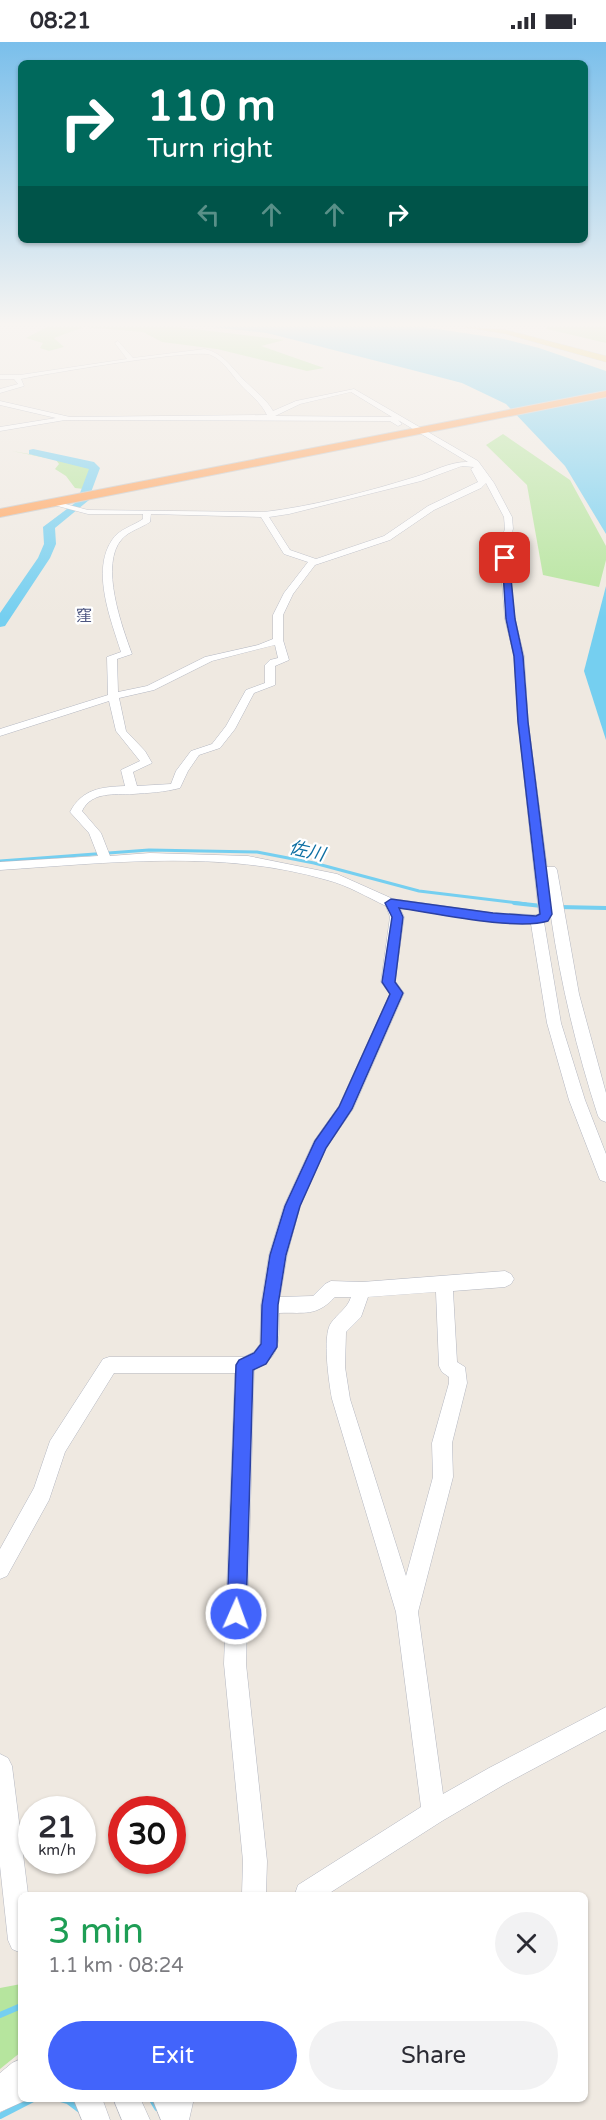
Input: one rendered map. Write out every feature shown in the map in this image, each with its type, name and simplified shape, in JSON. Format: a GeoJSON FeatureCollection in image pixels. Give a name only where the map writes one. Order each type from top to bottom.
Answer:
{"type":"FeatureCollection","features":[{"type":"Feature","properties":{"kind":"highway"},"geometry":{"type":"LineString","coordinates":[[0,513],[454,424]]}},
{"type":"Feature","properties":{"kind":"street"},"geometry":{"type":"LineString","coordinates":[[0,429],[35,424]]}},
{"type":"Feature","properties":{"kind":"street"},"geometry":{"type":"LineString","coordinates":[[405,424],[455,450],[482,471],[508,517],[548,910],[554,1023],[577,1100],[606,1175]]}},
{"type":"Feature","properties":{"kind":"street"},"geometry":{"type":"LineString","coordinates":[[405,424],[418,431]]}},
{"type":"Feature","properties":{"kind":"street"},"geometry":{"type":"LineString","coordinates":[[53,502],[74,510],[264,515],[289,512],[418,479],[471,462]]}},
{"type":"Feature","properties":{"kind":"street"},"geometry":{"type":"LineString","coordinates":[[104,856],[88,821],[76,812],[76,808],[85,798],[101,792],[176,786],[195,753],[216,746],[231,728],[250,692],[253,689],[270,685],[270,665],[284,660],[278,640],[278,615],[301,576],[312,563],[387,538],[431,508],[478,486],[482,483],[471,462]]}},
{"type":"Feature","properties":{"kind":"street"},"geometry":{"type":"LineString","coordinates":[[132,791],[127,770],[146,763],[146,760],[137,747],[126,740],[120,730],[112,698],[114,692],[112,657],[127,654],[112,611],[109,555],[117,539],[124,532],[147,520],[147,513]]}},
{"type":"Feature","properties":{"kind":"street"},"geometry":{"type":"LineString","coordinates":[[264,515],[268,525],[287,552],[305,556],[317,562]]}},
{"type":"Feature","properties":{"kind":"street"},"geometry":{"type":"LineString","coordinates":[[0,733],[165,682],[209,659],[261,647],[278,640]]}},
{"type":"Feature","properties":{"kind":"street"},"geometry":{"type":"LineString","coordinates":[[0,866],[104,856],[248,860],[286,866],[333,878],[391,903],[493,917],[548,910]]}},
{"type":"Feature","properties":{"kind":"street"},"geometry":{"type":"LineString","coordinates":[[0,1569],[42,1492],[57,1448],[109,1365],[244,1365],[260,1358],[269,1347],[270,1305],[278,1255],[292,1206],[320,1145],[345,1109],[397,993],[388,982],[398,917],[391,903]]}},
{"type":"Feature","properties":{"kind":"street"},"geometry":{"type":"LineString","coordinates":[[548,910],[591,1073],[606,1116]]}},
{"type":"Feature","properties":{"kind":"street"},"geometry":{"type":"LineString","coordinates":[[270,1305],[317,1304],[331,1289],[362,1290],[505,1279]]}},
{"type":"Feature","properties":{"kind":"street"},"geometry":{"type":"LineString","coordinates":[[407,1612],[443,1477],[442,1443],[458,1383],[458,1373],[448,1366],[444,1282]]}},
{"type":"Feature","properties":{"kind":"street"},"geometry":{"type":"LineString","coordinates":[[362,1290],[355,1311],[337,1329],[336,1367],[344,1409],[407,1612],[434,1813]]}},
{"type":"Feature","properties":{"kind":"street"},"geometry":{"type":"LineString","coordinates":[[244,1365],[235,1664],[255,1861],[254,1892]]}},
{"type":"Feature","properties":{"kind":"street"},"geometry":{"type":"LineString","coordinates":[[310,1892],[497,1776],[606,1719]]}},
{"type":"Feature","properties":{"kind":"street"},"geometry":{"type":"LineString","coordinates":[[0,1767],[18,1915]]}},
{"type":"Feature","properties":{"kind":"street"},"geometry":{"type":"LineString","coordinates":[[0,2091],[18,2075]]}},
{"type":"Feature","properties":{"kind":"street"},"geometry":{"type":"LineString","coordinates":[[0,2098],[18,2091]]}},
{"type":"Feature","properties":{"kind":"street"},"geometry":{"type":"LineString","coordinates":[[89,2102],[96,2120]]}},
{"type":"Feature","properties":{"kind":"street"},"geometry":{"type":"LineString","coordinates":[[128,2102],[136,2120]]}},
{"type":"Feature","properties":{"kind":"green space"},"geometry":{"type":"Polygon","coordinates":[[[503,434],[570,480],[606,546],[606,560],[599,587],[543,575],[527,485],[486,445],[503,434]]]}},
{"type":"Feature","properties":{"kind":"green space"},"geometry":{"type":"Polygon","coordinates":[[[12,451],[85,464],[92,470],[84,489],[75,488],[66,476],[55,469],[59,464],[56,460],[12,451]]]}},
{"type":"Feature","properties":{"kind":"green space"},"geometry":{"type":"Polygon","coordinates":[[[18,1985],[18,2054],[0,2069],[0,1988],[18,1985]]]}},
{"type":"Feature","properties":{"kind":"water"},"geometry":{"type":"Polygon","coordinates":[[[525,424],[606,424],[606,534],[565,466],[525,424]]]}},
{"type":"Feature","properties":{"kind":"water"},"geometry":{"type":"Polygon","coordinates":[[[606,586],[606,740],[584,671],[606,586]]]}},
{"type":"Feature","properties":{"kind":"waterway"},"geometry":{"type":"LineString","coordinates":[[33,452],[90,464],[95,468],[86,493]]}},
{"type":"Feature","properties":{"kind":"waterway"},"geometry":{"type":"LineString","coordinates":[[0,623],[44,558],[50,544],[49,527],[83,500]]}},
{"type":"Feature","properties":{"kind":"waterway","name":"佐川"},"geometry":{"type":"LineString","coordinates":[[0,861],[149,850],[257,852],[314,863],[419,891],[526,904]]}},
{"type":"Feature","properties":{"kind":"waterway","name":"佐川"},"geometry":{"type":"LineString","coordinates":[[514,903],[542,906]]}},
{"type":"Feature","properties":{"kind":"waterway","name":"佐川"},"geometry":{"type":"LineString","coordinates":[[559,907],[606,908]]}},
{"type":"Feature","properties":{"kind":"waterway"},"geometry":{"type":"LineString","coordinates":[[0,2015],[18,2007]]}},
{"type":"Feature","properties":{"kind":"waterway"},"geometry":{"type":"LineString","coordinates":[[0,2116],[27,2102]]}},
{"type":"Feature","properties":{"kind":"waterway"},"geometry":{"type":"LineString","coordinates":[[69,2102],[80,2110]]}},
{"type":"Feature","properties":{"kind":"waterway"},"geometry":{"type":"LineString","coordinates":[[153,2102],[157,2108]]}},
{"type":"Feature","properties":{"kind":"district","name":"窪"},"geometry":{"type":"Point","coordinates":[84,616]}},
{"type":"Feature","properties":{"kind":"route"},"geometry":{"type":"LineString","coordinates":[[236,1614],[244,1365],[260,1358],[269,1347],[270,1305],[278,1255],[292,1206],[320,1145],[345,1109],[397,993],[388,982],[398,917],[391,903],[493,917],[537,920],[544,918],[546,914],[523,722],[519,656],[510,619],[505,558]]}}]}
